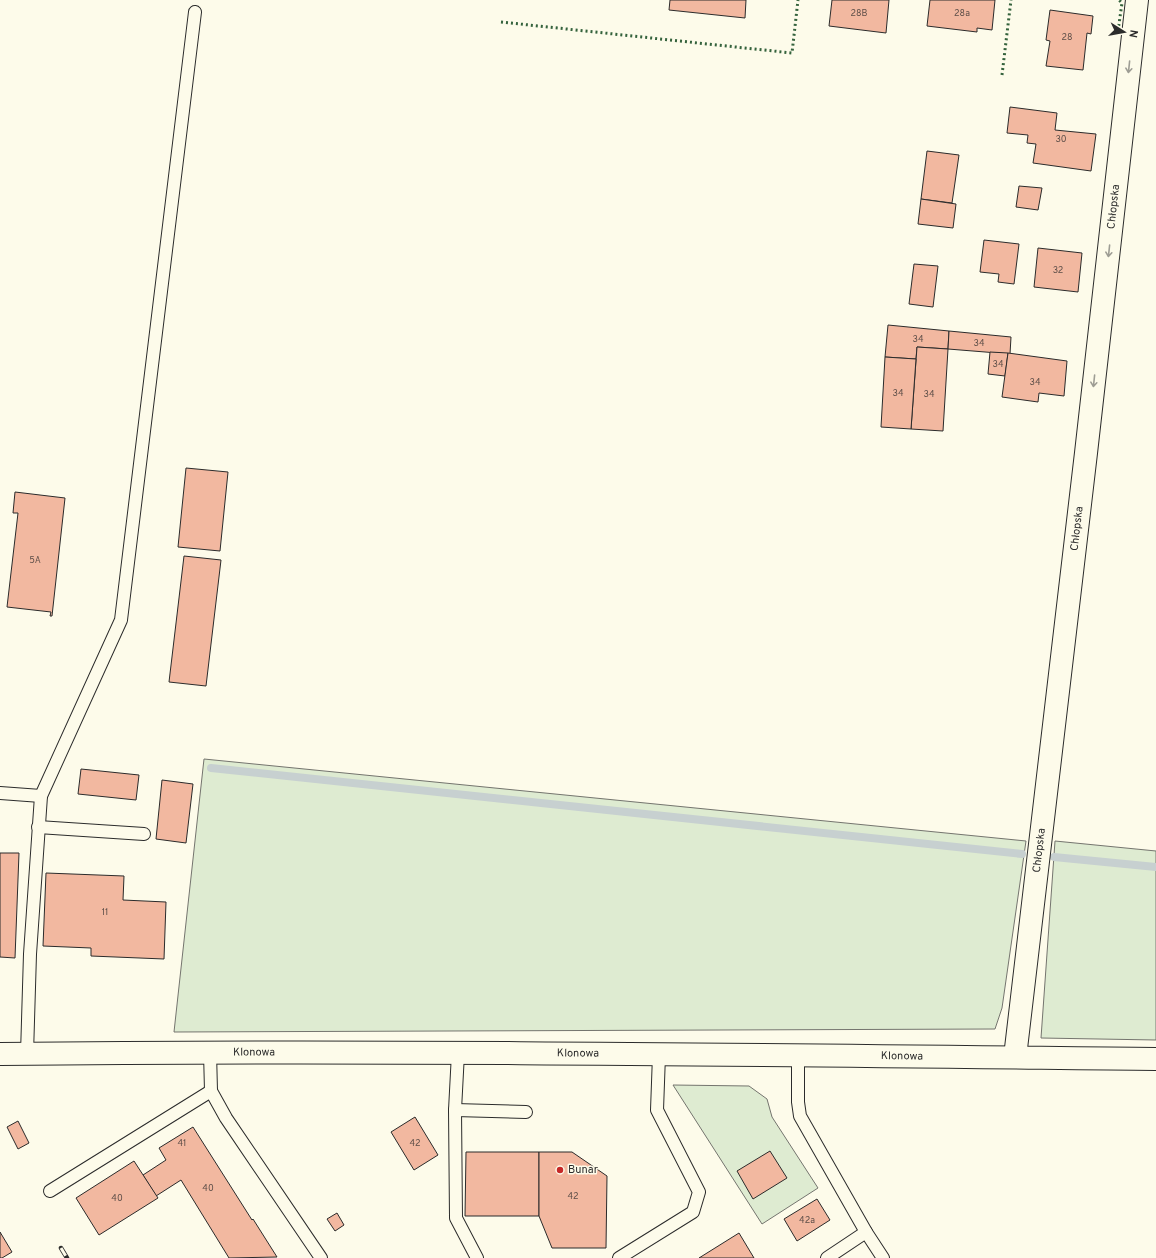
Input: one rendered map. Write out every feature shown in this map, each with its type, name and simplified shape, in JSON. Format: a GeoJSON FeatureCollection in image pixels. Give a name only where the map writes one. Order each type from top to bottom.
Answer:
{"type":"FeatureCollection","features":[{"type":"Feature","properties":{"kind":"street","name":"Chłopska"},"geometry":{"type":"LineString","coordinates":[[1015,1058],[1086,453],[1137,0]]}},
{"type":"Feature","properties":{"kind":"street","name":"Klonowa"},"geometry":{"type":"LineString","coordinates":[[0,1054],[210,1052],[458,1053],[1156,1059]]}},
{"type":"Feature","properties":{"kind":"lane"},"geometry":{"type":"LineString","coordinates":[[27,1054],[30,954],[41,796],[121,620],[195,12]]}},
{"type":"Feature","properties":{"kind":"lane"},"geometry":{"type":"LineString","coordinates":[[0,793],[41,796]]}},
{"type":"Feature","properties":{"kind":"lane"},"geometry":{"type":"LineString","coordinates":[[38,827],[144,834]]}},
{"type":"Feature","properties":{"kind":"lane"},"geometry":{"type":"LineString","coordinates":[[210,1052],[211,1091],[226,1118],[322,1258]]}},
{"type":"Feature","properties":{"kind":"lane"},"geometry":{"type":"LineString","coordinates":[[458,1053],[455,1110],[456,1218],[477,1258]]}},
{"type":"Feature","properties":{"kind":"lane"},"geometry":{"type":"LineString","coordinates":[[619,1258],[693,1212],[699,1192],[657,1110],[659,1055]]}},
{"type":"Feature","properties":{"kind":"lane"},"geometry":{"type":"LineString","coordinates":[[798,1056],[798,1102],[800,1116],[866,1232],[883,1258]]}},
{"type":"Feature","properties":{"kind":"lane"},"geometry":{"type":"LineString","coordinates":[[50,1191],[211,1091]]}},
{"type":"Feature","properties":{"kind":"lane"},"geometry":{"type":"LineString","coordinates":[[455,1110],[526,1112]]}},
{"type":"Feature","properties":{"kind":"lane"},"geometry":{"type":"LineString","coordinates":[[826,1258],[866,1232]]}},
{"type":"Feature","properties":{"kind":"green space"},"geometry":{"type":"Polygon","coordinates":[[[204,759],[1026,841],[1002,1008],[995,1029],[174,1032],[204,759]]]}},
{"type":"Feature","properties":{"kind":"green space"},"geometry":{"type":"Polygon","coordinates":[[[1055,841],[1156,851],[1156,1040],[1041,1038],[1055,841]]]}},
{"type":"Feature","properties":{"kind":"green space"},"geometry":{"type":"Polygon","coordinates":[[[673,1085],[749,1086],[767,1099],[772,1117],[818,1188],[762,1224],[673,1085]]]}},
{"type":"Feature","properties":{"kind":"building"},"geometry":{"type":"Polygon","coordinates":[[[670,0],[746,0],[745,18],[669,10],[670,0]]]}},
{"type":"Feature","properties":{"kind":"building"},"geometry":{"type":"Polygon","coordinates":[[[832,0],[889,0],[886,33],[829,26],[832,0]]]}},
{"type":"Feature","properties":{"kind":"building"},"geometry":{"type":"Polygon","coordinates":[[[930,0],[995,0],[992,30],[977,28],[977,32],[927,26],[930,0]]]}},
{"type":"Feature","properties":{"kind":"building"},"geometry":{"type":"Polygon","coordinates":[[[1050,10],[1093,16],[1091,34],[1087,33],[1083,70],[1046,66],[1050,41],[1046,40],[1050,10]]]}},
{"type":"Feature","properties":{"kind":"building"},"geometry":{"type":"Polygon","coordinates":[[[1010,107],[1057,113],[1055,130],[1096,134],[1091,171],[1033,163],[1036,144],[1027,143],[1028,135],[1007,133],[1010,107]]]}},
{"type":"Feature","properties":{"kind":"building"},"geometry":{"type":"Polygon","coordinates":[[[927,151],[959,155],[952,203],[921,199],[927,151]]]}},
{"type":"Feature","properties":{"kind":"building"},"geometry":{"type":"Polygon","coordinates":[[[1019,186],[1042,188],[1038,210],[1016,207],[1019,186]]]}},
{"type":"Feature","properties":{"kind":"building"},"geometry":{"type":"Polygon","coordinates":[[[921,199],[956,204],[953,228],[918,224],[921,199]]]}},
{"type":"Feature","properties":{"kind":"building"},"geometry":{"type":"Polygon","coordinates":[[[984,240],[1019,244],[1014,284],[998,282],[999,274],[980,272],[984,240]]]}},
{"type":"Feature","properties":{"kind":"building"},"geometry":{"type":"Polygon","coordinates":[[[1038,248],[1082,253],[1078,292],[1034,287],[1038,248]]]}},
{"type":"Feature","properties":{"kind":"building"},"geometry":{"type":"Polygon","coordinates":[[[914,264],[938,266],[933,307],[909,304],[914,264]]]}},
{"type":"Feature","properties":{"kind":"building"},"geometry":{"type":"Polygon","coordinates":[[[888,325],[949,331],[948,349],[917,347],[916,359],[885,357],[888,325]]]}},
{"type":"Feature","properties":{"kind":"building"},"geometry":{"type":"Polygon","coordinates":[[[949,331],[1011,337],[1010,354],[948,349],[949,331]]]}},
{"type":"Feature","properties":{"kind":"building"},"geometry":{"type":"Polygon","coordinates":[[[917,347],[948,349],[943,431],[911,429],[917,347]]]}},
{"type":"Feature","properties":{"kind":"building"},"geometry":{"type":"Polygon","coordinates":[[[990,352],[1008,353],[1005,376],[988,374],[990,352]]]}},
{"type":"Feature","properties":{"kind":"building"},"geometry":{"type":"Polygon","coordinates":[[[1008,353],[1067,361],[1064,396],[1039,393],[1038,402],[1002,397],[1008,353]]]}},
{"type":"Feature","properties":{"kind":"building"},"geometry":{"type":"Polygon","coordinates":[[[885,357],[916,359],[911,429],[881,427],[885,357]]]}},
{"type":"Feature","properties":{"kind":"building"},"geometry":{"type":"Polygon","coordinates":[[[186,468],[228,472],[220,551],[178,547],[186,468]]]}},
{"type":"Feature","properties":{"kind":"building"},"geometry":{"type":"Polygon","coordinates":[[[15,492],[65,498],[52,616],[50,616],[51,612],[7,607],[18,513],[13,513],[15,492]]]}},
{"type":"Feature","properties":{"kind":"building"},"geometry":{"type":"Polygon","coordinates":[[[184,556],[221,560],[206,686],[169,682],[184,556]]]}},
{"type":"Feature","properties":{"kind":"building"},"geometry":{"type":"Polygon","coordinates":[[[81,769],[139,775],[136,800],[78,794],[81,769]]]}},
{"type":"Feature","properties":{"kind":"building"},"geometry":{"type":"Polygon","coordinates":[[[162,780],[193,784],[186,843],[156,839],[162,780]]]}},
{"type":"Feature","properties":{"kind":"building"},"geometry":{"type":"Polygon","coordinates":[[[0,853],[19,853],[15,958],[0,957],[0,853]]]}},
{"type":"Feature","properties":{"kind":"building"},"geometry":{"type":"Polygon","coordinates":[[[46,873],[124,876],[123,900],[166,902],[164,959],[91,956],[91,948],[43,946],[46,873]]]}},
{"type":"Feature","properties":{"kind":"building"},"geometry":{"type":"Polygon","coordinates":[[[415,1117],[438,1155],[414,1170],[391,1132],[415,1117]]]}},
{"type":"Feature","properties":{"kind":"building"},"geometry":{"type":"Polygon","coordinates":[[[18,1121],[29,1143],[18,1149],[7,1127],[18,1121]]]}},
{"type":"Feature","properties":{"kind":"building"},"geometry":{"type":"Polygon","coordinates":[[[193,1127],[277,1257],[229,1258],[181,1180],[156,1196],[143,1175],[166,1160],[159,1148],[193,1127]]]}},
{"type":"Feature","properties":{"kind":"building"},"geometry":{"type":"Polygon","coordinates":[[[770,1151],[787,1178],[753,1199],[737,1171],[770,1151]]]}},
{"type":"Feature","properties":{"kind":"building"},"geometry":{"type":"Polygon","coordinates":[[[466,1152],[539,1152],[539,1216],[465,1216],[466,1152]]]}},
{"type":"Feature","properties":{"kind":"building"},"geometry":{"type":"Polygon","coordinates":[[[539,1152],[572,1152],[607,1176],[606,1248],[552,1248],[539,1216],[539,1152]]]}},
{"type":"Feature","properties":{"kind":"building"},"geometry":{"type":"Polygon","coordinates":[[[134,1161],[158,1198],[99,1235],[76,1198],[134,1161]]]}},
{"type":"Feature","properties":{"kind":"building"},"geometry":{"type":"Polygon","coordinates":[[[817,1199],[830,1220],[797,1241],[784,1219],[817,1199]]]}},
{"type":"Feature","properties":{"kind":"building"},"geometry":{"type":"Polygon","coordinates":[[[337,1213],[344,1225],[335,1231],[327,1219],[337,1213]]]}},
{"type":"Feature","properties":{"kind":"building"},"geometry":{"type":"Polygon","coordinates":[[[0,1232],[12,1252],[2,1258],[0,1258],[0,1232]]]}},
{"type":"Feature","properties":{"kind":"building"},"geometry":{"type":"Polygon","coordinates":[[[739,1233],[754,1258],[699,1258],[739,1233]]]}},
{"type":"Feature","properties":{"kind":"waterway"},"geometry":{"type":"LineString","coordinates":[[211,768],[1022,854]]}},
{"type":"Feature","properties":{"kind":"waterway"},"geometry":{"type":"LineString","coordinates":[[1054,857],[1156,867]]}},
{"type":"Feature","properties":{"kind":"railway"},"geometry":{"type":"LineString","coordinates":[[61,1248],[67,1258]]}},
{"type":"Feature","properties":{"kind":"hedge"},"geometry":{"type":"LineString","coordinates":[[501,22],[792,53],[798,0]]}},
{"type":"Feature","properties":{"kind":"hedge"},"geometry":{"type":"LineString","coordinates":[[1002,75],[1011,0]]}},
{"type":"Feature","properties":{"kind":"hedge"},"geometry":{"type":"LineString","coordinates":[[1118,31],[1122,3],[1119,0]]}},
{"type":"Feature","properties":{"kind":"place","name":"Bunar"},"geometry":{"type":"Point","coordinates":[560,1170]}}]}
